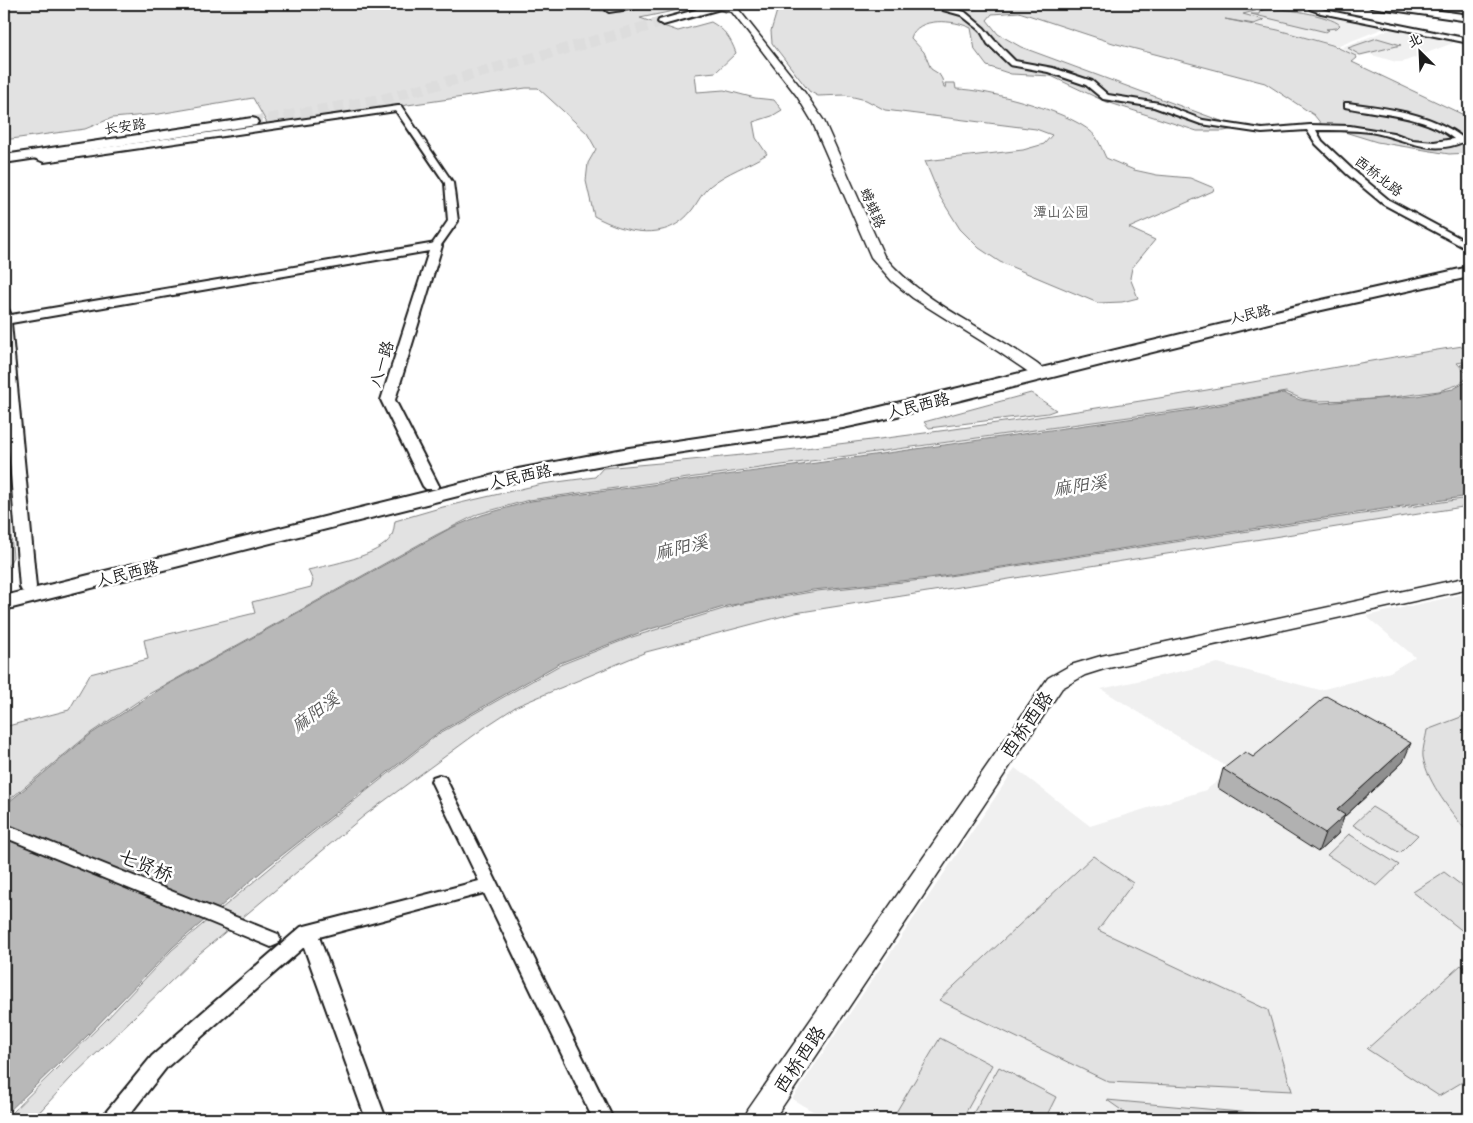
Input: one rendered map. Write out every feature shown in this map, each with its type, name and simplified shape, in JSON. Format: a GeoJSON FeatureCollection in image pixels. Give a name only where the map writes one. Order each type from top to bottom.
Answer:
{"type":"FeatureCollection","features":[{"type":"Feature","properties":{"kind":"highway"},"geometry":{"type":"LineString","coordinates":[[1371,4],[1469,16]]}},
{"type":"Feature","properties":{"kind":"highway"},"geometry":{"type":"LineString","coordinates":[[1392,4],[1469,16]]}},
{"type":"Feature","properties":{"kind":"highway","name":"人民路"},"geometry":{"type":"LineString","coordinates":[[1030,372],[1469,263]]}},
{"type":"Feature","properties":{"kind":"highway","name":"人民路"},"geometry":{"type":"LineString","coordinates":[[1030,372],[1469,272]]}},
{"type":"Feature","properties":{"kind":"highway","name":"人民西路"},"geometry":{"type":"LineString","coordinates":[[4,592],[512,466],[628,445],[878,406],[1030,372]]}},
{"type":"Feature","properties":{"kind":"highway","name":"人民西路"},"geometry":{"type":"LineString","coordinates":[[4,603],[518,475],[629,454],[842,422],[885,413],[1030,372]]}},
{"type":"Feature","properties":{"kind":"main road"},"geometry":{"type":"LineString","coordinates":[[700,8],[720,10],[727,7]]}},
{"type":"Feature","properties":{"kind":"main road"},"geometry":{"type":"LineString","coordinates":[[659,20],[700,8],[727,7]]}},
{"type":"Feature","properties":{"kind":"main road"},"geometry":{"type":"LineString","coordinates":[[727,7],[758,46],[812,124],[869,258],[878,272],[910,298],[1030,372]]}},
{"type":"Feature","properties":{"kind":"main road","name":"长安路"},"geometry":{"type":"LineString","coordinates":[[4,151],[250,119],[4,158]]}},
{"type":"Feature","properties":{"kind":"main road","name":"西桥西路"},"geometry":{"type":"LineString","coordinates":[[758,1119],[1055,684],[1078,670],[1101,663],[1469,583]]}},
{"type":"Feature","properties":{"kind":"street"},"geometry":{"type":"LineString","coordinates":[[609,10],[642,4],[700,8]]}},
{"type":"Feature","properties":{"kind":"street"},"geometry":{"type":"LineString","coordinates":[[944,4],[945,9],[963,14],[982,28],[991,42],[1013,63],[1050,70],[1089,83],[1106,97],[1156,105],[1201,122],[1262,131],[1328,127],[1370,130],[1393,135],[1410,142],[1434,145],[1451,144],[1460,140],[1454,134],[1436,126],[1380,110],[1348,105]]}},
{"type":"Feature","properties":{"kind":"street"},"geometry":{"type":"LineString","coordinates":[[1315,4],[1312,8],[1323,12],[1469,40]]}},
{"type":"Feature","properties":{"kind":"street"},"geometry":{"type":"LineString","coordinates":[[4,320],[436,246],[453,221],[449,183],[398,108],[44,159],[32,155]]}},
{"type":"Feature","properties":{"kind":"street","name":"西桥北路"},"geometry":{"type":"LineString","coordinates":[[1310,127],[1319,142],[1350,172],[1386,202],[1469,247]]}},
{"type":"Feature","properties":{"kind":"street","name":"八一路"},"geometry":{"type":"LineString","coordinates":[[431,486],[388,400],[436,246]]}},
{"type":"Feature","properties":{"kind":"street"},"geometry":{"type":"LineString","coordinates":[[4,312],[28,587]]}},
{"type":"Feature","properties":{"kind":"street"},"geometry":{"type":"LineString","coordinates":[[440,781],[603,1119]]}},
{"type":"Feature","properties":{"kind":"street","name":"七贤桥"},"geometry":{"type":"LineString","coordinates":[[4,830],[271,939]]}},
{"type":"Feature","properties":{"kind":"street"},"geometry":{"type":"LineString","coordinates":[[113,1119],[159,1062],[308,932],[490,885]]}},
{"type":"Feature","properties":{"kind":"street"},"geometry":{"type":"LineString","coordinates":[[308,932],[376,1119]]}},
{"type":"Feature","properties":{"kind":"shaded area"},"geometry":{"type":"Polygon","coordinates":[[[1266,8],[1292,9],[1384,28],[1339,46],[1256,24],[1264,20],[1244,14],[1266,8]]]}},
{"type":"Feature","properties":{"kind":"shaded area"},"geometry":{"type":"Polygon","coordinates":[[[1397,28],[1453,39],[1453,43],[1403,62],[1396,62],[1369,54],[1360,56],[1348,53],[1342,47],[1391,29],[1397,28]]]}},
{"type":"Feature","properties":{"kind":"shaded area"},"geometry":{"type":"Polygon","coordinates":[[[1469,593],[1469,1119],[826,1119],[792,1099],[1015,768],[1090,826],[1206,790],[1232,770],[1101,689],[1218,663],[1320,690],[1390,672],[1415,657],[1366,616],[1469,593]]]}},
{"type":"Feature","properties":{"kind":"green space"},"geometry":{"type":"Polygon","coordinates":[[[4,4],[553,4],[560,7],[620,12],[659,6],[697,6],[640,18],[678,31],[711,22],[716,25],[726,34],[736,53],[716,72],[695,74],[697,92],[724,90],[755,98],[774,100],[782,110],[772,116],[753,122],[756,138],[767,154],[710,186],[682,220],[658,231],[645,232],[619,227],[594,216],[586,181],[588,163],[596,149],[587,133],[538,88],[526,88],[268,125],[253,98],[159,114],[112,118],[85,129],[4,140],[4,4]]]}},
{"type":"Feature","properties":{"kind":"green space","name":"潭山公园"},"geometry":{"type":"Polygon","coordinates":[[[779,4],[1301,4],[1293,8],[1266,8],[1243,14],[1264,20],[1254,24],[1225,19],[1278,30],[1332,45],[1356,56],[1357,58],[1352,62],[1466,116],[1469,118],[1469,153],[1449,154],[1377,142],[1322,125],[1314,115],[1265,83],[1113,43],[1019,12],[992,14],[987,20],[998,34],[1021,47],[1240,128],[1224,131],[1197,131],[1104,101],[1051,76],[1011,74],[987,66],[975,50],[971,28],[964,25],[937,22],[921,26],[911,38],[924,52],[931,69],[939,74],[944,88],[946,88],[945,83],[955,83],[956,89],[988,93],[1052,111],[1086,128],[1096,137],[1106,158],[1134,170],[1157,175],[1190,178],[1214,188],[1213,191],[1129,228],[1155,240],[1132,268],[1130,278],[1138,298],[1122,302],[1098,303],[1000,262],[979,248],[960,229],[940,197],[925,161],[1023,150],[1044,144],[1052,135],[1036,129],[885,110],[866,100],[845,95],[818,96],[809,91],[772,43],[771,31],[779,4]]]}},
{"type":"Feature","properties":{"kind":"green space"},"geometry":{"type":"Polygon","coordinates":[[[1397,4],[1441,4],[1469,8],[1469,14],[1397,4]]]}},
{"type":"Feature","properties":{"kind":"green space"},"geometry":{"type":"Polygon","coordinates":[[[1265,9],[1304,12],[1335,21],[1340,25],[1337,28],[1326,29],[1329,30],[1326,32],[1251,14],[1259,14],[1260,11],[1265,9]]]}},
{"type":"Feature","properties":{"kind":"green space"},"geometry":{"type":"Polygon","coordinates":[[[1377,38],[1401,45],[1360,55],[1348,48],[1377,38]]]}},
{"type":"Feature","properties":{"kind":"green space"},"geometry":{"type":"Polygon","coordinates":[[[1469,345],[1469,361],[1457,363],[1466,373],[1465,380],[1439,391],[1359,400],[1315,401],[1302,399],[1286,392],[1194,408],[529,500],[478,514],[436,535],[149,694],[92,732],[4,804],[4,727],[69,710],[90,674],[148,659],[144,640],[255,613],[252,602],[311,587],[313,581],[308,570],[353,559],[385,544],[391,537],[395,521],[443,507],[542,484],[595,477],[603,468],[810,447],[1016,420],[1469,345]]]}},
{"type":"Feature","properties":{"kind":"green space"},"geometry":{"type":"Polygon","coordinates":[[[1031,393],[1056,410],[1048,413],[929,428],[924,422],[1031,393]]]}},
{"type":"Feature","properties":{"kind":"green space"},"geometry":{"type":"Polygon","coordinates":[[[4,449],[13,557],[4,573],[4,449]]]}},
{"type":"Feature","properties":{"kind":"green space"},"geometry":{"type":"Polygon","coordinates":[[[1469,498],[1469,506],[795,613],[646,652],[517,706],[365,815],[199,954],[71,1078],[33,1119],[5,1119],[106,1020],[172,950],[294,848],[440,733],[560,665],[629,638],[736,605],[817,591],[922,580],[1469,498]]]}},
{"type":"Feature","properties":{"kind":"green space"},"geometry":{"type":"Polygon","coordinates":[[[1469,714],[1469,834],[1448,808],[1435,787],[1425,767],[1423,754],[1427,730],[1469,714]]]}},
{"type":"Feature","properties":{"kind":"green space"},"geometry":{"type":"Polygon","coordinates":[[[1372,807],[1418,835],[1400,853],[1353,825],[1372,807]]]}},
{"type":"Feature","properties":{"kind":"green space"},"geometry":{"type":"Polygon","coordinates":[[[1349,834],[1399,865],[1377,886],[1327,855],[1349,834]]]}},
{"type":"Feature","properties":{"kind":"green space"},"geometry":{"type":"Polygon","coordinates":[[[1093,856],[1133,883],[1098,930],[1268,1010],[1292,1091],[1109,1082],[939,1000],[1093,856]]]}},
{"type":"Feature","properties":{"kind":"green space"},"geometry":{"type":"Polygon","coordinates":[[[1444,872],[1469,891],[1469,936],[1413,892],[1444,872]]]}},
{"type":"Feature","properties":{"kind":"green space"},"geometry":{"type":"Polygon","coordinates":[[[1461,965],[1469,972],[1469,1078],[1439,1096],[1367,1049],[1461,965]]]}},
{"type":"Feature","properties":{"kind":"green space"},"geometry":{"type":"Polygon","coordinates":[[[940,1038],[992,1065],[962,1119],[892,1119],[940,1038]]]}},
{"type":"Feature","properties":{"kind":"green space"},"geometry":{"type":"Polygon","coordinates":[[[999,1067],[1056,1097],[1045,1119],[970,1119],[999,1067]]]}},
{"type":"Feature","properties":{"kind":"green space"},"geometry":{"type":"Polygon","coordinates":[[[1107,1100],[1284,1116],[1285,1119],[1134,1119],[1107,1100]]]}},
{"type":"Feature","properties":{"kind":"water"},"geometry":{"type":"Polygon","coordinates":[[[1469,362],[1469,374],[1460,365],[1469,362]]]}},
{"type":"Feature","properties":{"kind":"water","name":"麻阳溪"},"geometry":{"type":"Polygon","coordinates":[[[1469,374],[1469,496],[929,578],[813,590],[727,606],[644,631],[560,663],[439,732],[267,867],[173,947],[87,1036],[4,1116],[4,806],[91,734],[165,686],[449,529],[482,515],[531,501],[1199,409],[1283,393],[1300,400],[1321,403],[1417,396],[1453,389],[1466,382],[1469,374]]]}},
{"type":"Feature","properties":{"kind":"building"},"geometry":{"type":"Polygon","coordinates":[[[1326,696],[1411,743],[1337,810],[1345,815],[1325,833],[1223,769],[1245,752],[1253,757],[1326,696]]]}},
{"type":"Feature","properties":{"kind":"tunnel"},"geometry":{"type":"LineString","coordinates":[[252,122],[384,99],[663,22]]}}]}
